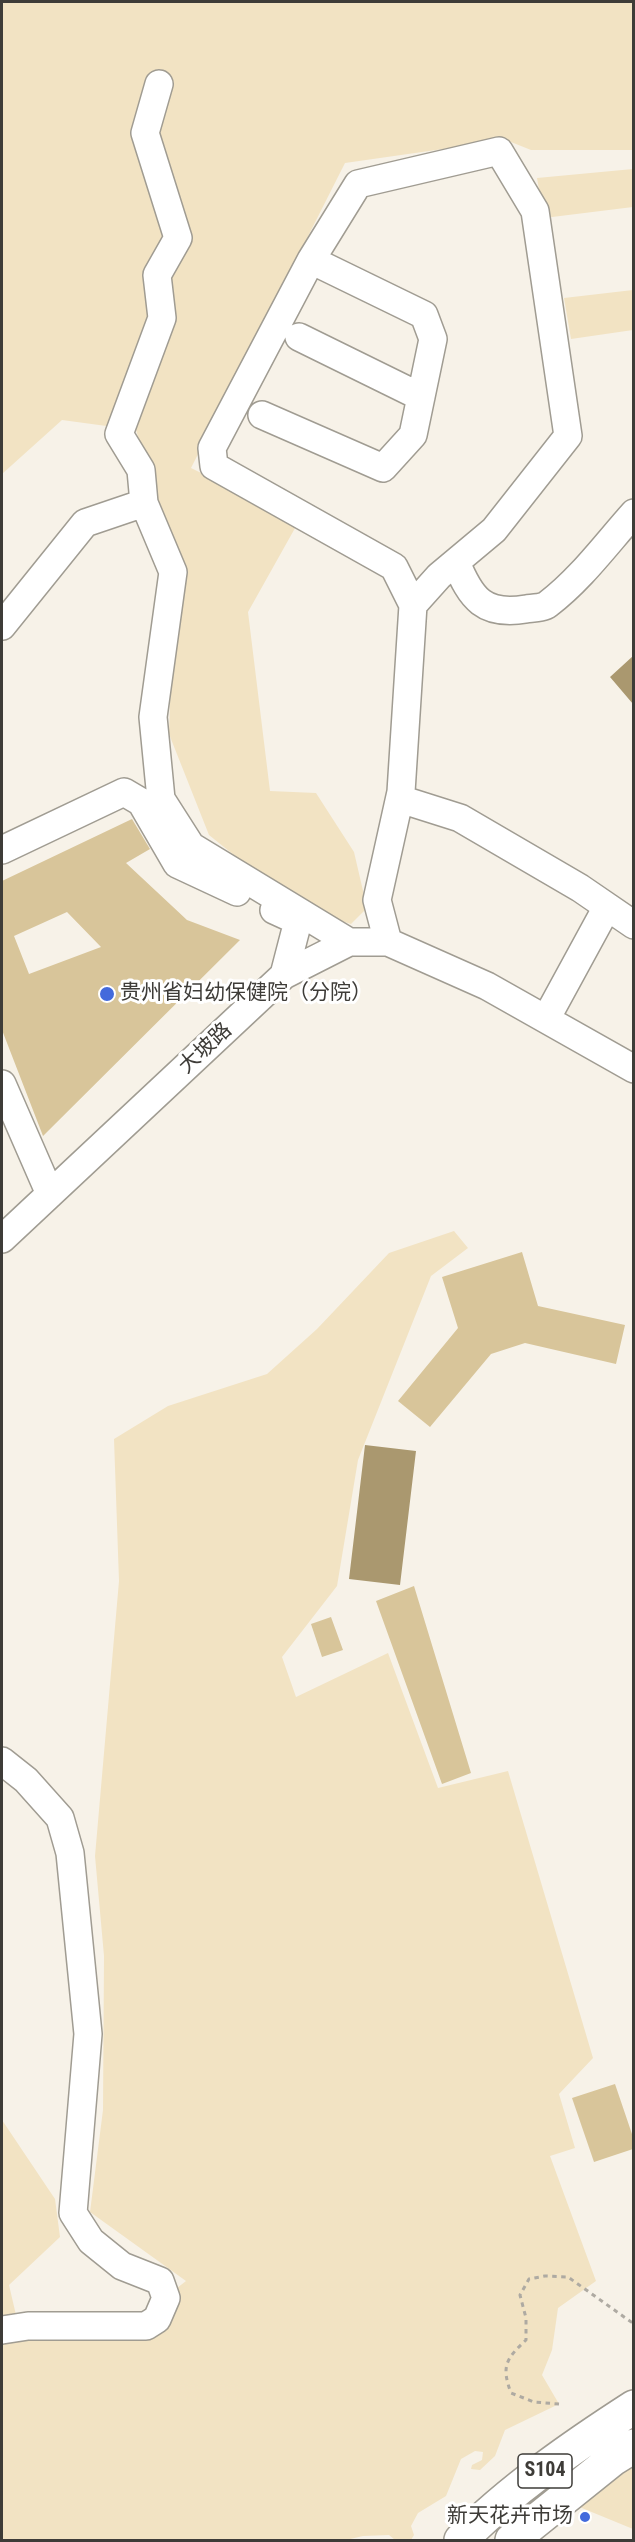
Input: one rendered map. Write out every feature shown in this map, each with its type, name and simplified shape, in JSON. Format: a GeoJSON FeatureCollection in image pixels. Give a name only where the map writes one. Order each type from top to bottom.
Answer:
{"type":"FeatureCollection","features":[{"type":"Feature","properties":{"kind":"main road","name":"S104"},"geometry":{"type":"LineString","coordinates":[[461,2541],[479,2522],[588,2436],[633,2407]]}},
{"type":"Feature","properties":{"kind":"main road","name":"S104"},"geometry":{"type":"LineString","coordinates":[[512,2541],[613,2459],[633,2446]]}},
{"type":"Feature","properties":{"kind":"street"},"geometry":{"type":"LineString","coordinates":[[159,84],[145,133],[178,238],[157,275],[162,318],[119,434],[141,470],[144,503],[173,572],[153,717],[161,799],[190,846],[349,942]]}},
{"type":"Feature","properties":{"kind":"street"},"geometry":{"type":"LineString","coordinates":[[388,942],[377,900],[400,799],[413,605],[394,567],[214,466],[212,448],[311,260],[358,184],[499,151],[535,211],[568,435],[494,530],[439,576],[413,605]]}},
{"type":"Feature","properties":{"kind":"street"},"geometry":{"type":"LineString","coordinates":[[262,415],[383,468],[413,435],[433,339],[424,315],[311,260]]}},
{"type":"Feature","properties":{"kind":"street"},"geometry":{"type":"LineString","coordinates":[[299,337],[421,398]]}},
{"type":"Feature","properties":{"kind":"street"},"geometry":{"type":"LineString","coordinates":[[2,626],[85,523],[144,503]]}},
{"type":"Feature","properties":{"kind":"street"},"geometry":{"type":"LineString","coordinates":[[456,562],[462,577],[480,604],[506,613],[547,606],[594,559],[633,513]]}},
{"type":"Feature","properties":{"kind":"street"},"geometry":{"type":"LineString","coordinates":[[2,850],[124,792],[141,802],[177,864],[298,921],[284,975]]}},
{"type":"Feature","properties":{"kind":"street"},"geometry":{"type":"LineString","coordinates":[[400,799],[460,818],[633,925]]}},
{"type":"Feature","properties":{"kind":"street"},"geometry":{"type":"LineString","coordinates":[[546,1019],[607,907]]}},
{"type":"Feature","properties":{"kind":"street","name":"大坡路"},"geometry":{"type":"LineString","coordinates":[[2,1239],[284,975],[349,942],[388,942],[487,986],[633,1069]]}},
{"type":"Feature","properties":{"kind":"street"},"geometry":{"type":"LineString","coordinates":[[2,1084],[50,1194]]}},
{"type":"Feature","properties":{"kind":"street"},"geometry":{"type":"LineString","coordinates":[[2,1761],[26,1780],[60,1818],[70,1853],[88,2034],[73,2213],[91,2241],[122,2266],[160,2281],[166,2298],[157,2319],[146,2326],[28,2326],[2,2330]]}},
{"type":"Feature","properties":{"kind":"path"},"geometry":{"type":"LineString","coordinates":[[560,2404],[534,2402],[511,2392],[504,2374],[510,2356],[526,2340],[526,2318],[519,2295],[529,2279],[545,2276],[568,2277],[633,2324]]}},
{"type":"Feature","properties":{"kind":"shaded area"},"geometry":{"type":"Polygon","coordinates":[[[2,2],[633,2],[633,150],[531,150],[506,140],[345,163],[191,468],[299,521],[248,612],[270,791],[316,793],[354,852],[367,908],[351,924],[300,908],[209,835],[169,734],[175,551],[136,430],[62,420],[2,474],[2,2]]]}},
{"type":"Feature","properties":{"kind":"shaded area"},"geometry":{"type":"Polygon","coordinates":[[[633,169],[633,207],[544,218],[537,178],[633,169]]]}},
{"type":"Feature","properties":{"kind":"shaded area"},"geometry":{"type":"Polygon","coordinates":[[[633,290],[633,330],[571,339],[564,298],[633,290]]]}},
{"type":"Feature","properties":{"kind":"shaded area"},"geometry":{"type":"Polygon","coordinates":[[[633,656],[633,704],[610,677],[633,656]]]}},
{"type":"Feature","properties":{"kind":"shaded area"},"geometry":{"type":"Polygon","coordinates":[[[454,1231],[468,1248],[431,1276],[358,1460],[337,1586],[282,1657],[296,1697],[388,1653],[438,1788],[508,1771],[593,2058],[559,2094],[575,2148],[550,2156],[596,2281],[558,2308],[552,2350],[542,2375],[559,2404],[505,2430],[495,2456],[480,2470],[471,2469],[472,2465],[482,2460],[483,2452],[475,2451],[461,2459],[446,2496],[418,2513],[411,2526],[414,2535],[411,2540],[395,2540],[389,2535],[363,2536],[346,2540],[2,2540],[2,2120],[55,2199],[60,2237],[9,2285],[16,2315],[140,2317],[186,2281],[90,2212],[103,2110],[104,1956],[95,1856],[119,1581],[114,1439],[168,1406],[267,1374],[317,1329],[389,1253],[454,1231]]]}},
{"type":"Feature","properties":{"kind":"shaded area"},"geometry":{"type":"Polygon","coordinates":[[[365,1445],[416,1451],[400,1585],[349,1579],[365,1445]]]}},
{"type":"Feature","properties":{"kind":"shaded area"},"geometry":{"type":"Polygon","coordinates":[[[633,2466],[633,2529],[577,2506],[633,2466]]]}},
{"type":"Feature","properties":{"kind":"building","name":"贵州省妇幼保健院（分院）"},"geometry":{"type":"Polygon","coordinates":[[[132,819],[150,849],[126,863],[187,920],[240,940],[43,1136],[2,1030],[2,881],[132,819]],[[67,912],[14,936],[29,974],[101,947],[67,912]]]}},
{"type":"Feature","properties":{"kind":"building"},"geometry":{"type":"Polygon","coordinates":[[[522,1252],[538,1306],[625,1325],[616,1364],[525,1343],[491,1354],[430,1427],[398,1401],[458,1328],[442,1277],[522,1252]]]}},
{"type":"Feature","properties":{"kind":"building"},"geometry":{"type":"Polygon","coordinates":[[[414,1586],[471,1773],[442,1784],[376,1601],[414,1586]]]}},
{"type":"Feature","properties":{"kind":"building"},"geometry":{"type":"Polygon","coordinates":[[[331,1617],[343,1650],[322,1657],[311,1624],[331,1617]]]}},
{"type":"Feature","properties":{"kind":"building"},"geometry":{"type":"Polygon","coordinates":[[[615,2084],[633,2137],[633,2149],[594,2162],[572,2098],[615,2084]]]}},
{"type":"Feature","properties":{"kind":"place","name":"贵州省妇幼保健院（分院）"},"geometry":{"type":"Point","coordinates":[107,994]}},
{"type":"Feature","properties":{"kind":"place","name":"新天花卉市场"},"geometry":{"type":"Point","coordinates":[585,2517]}}]}
